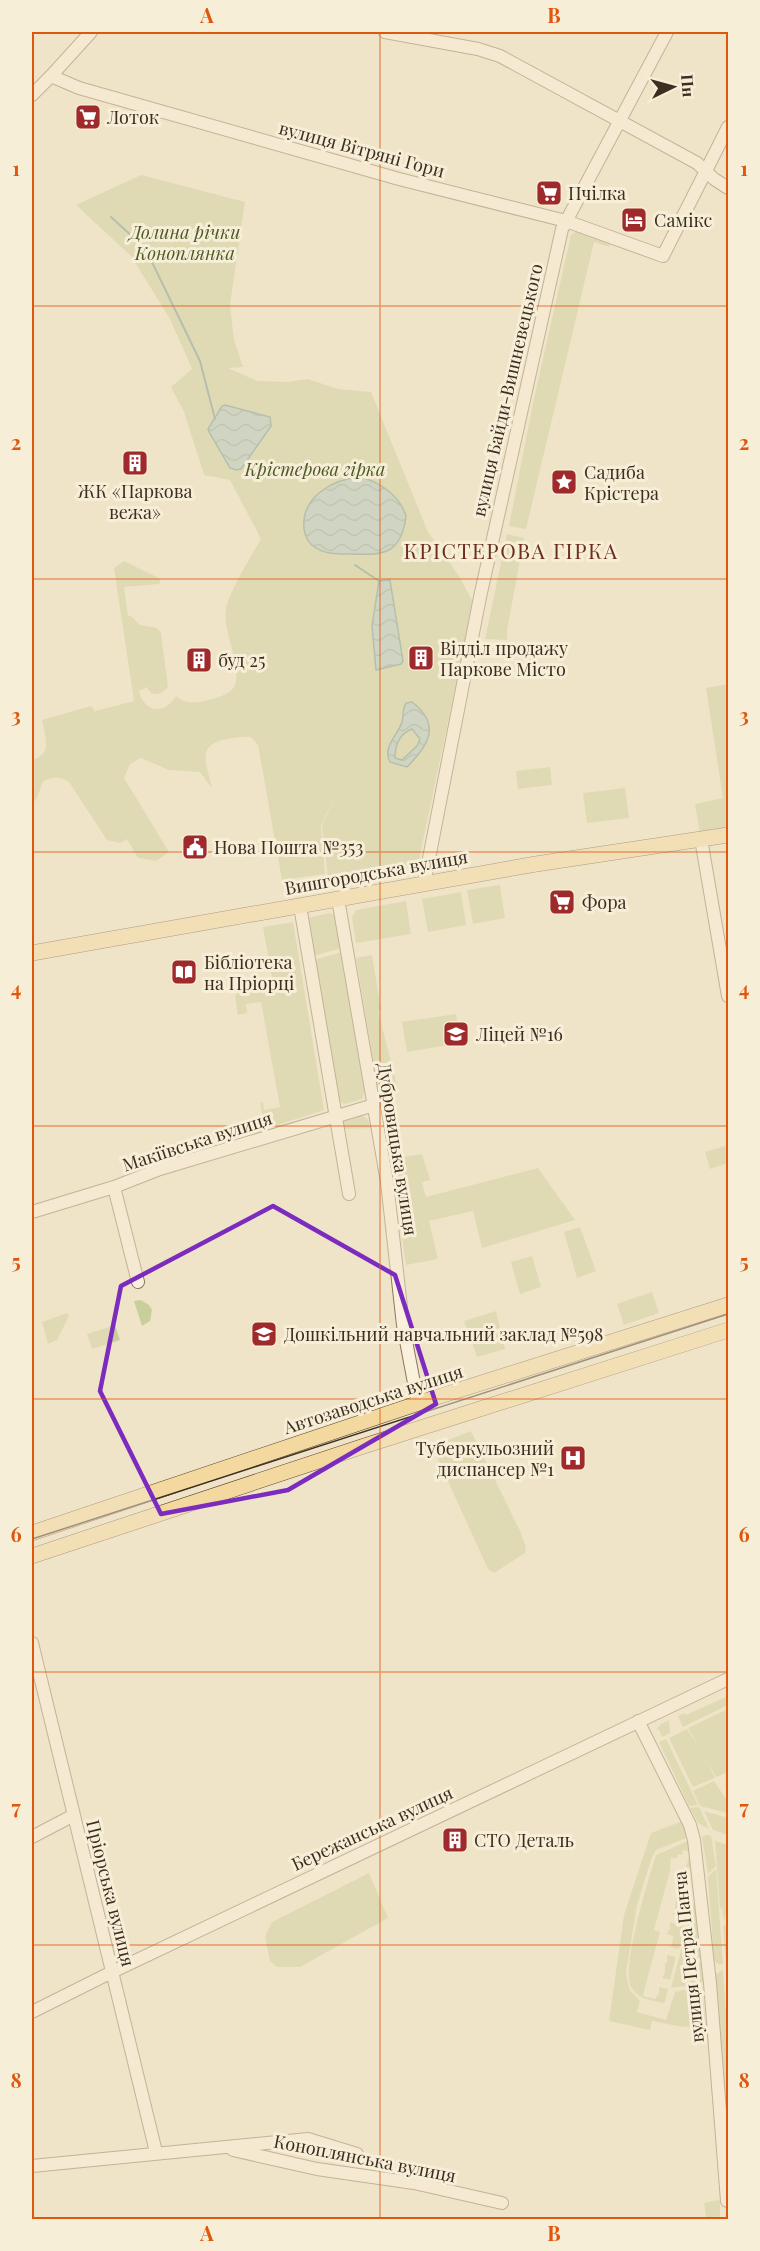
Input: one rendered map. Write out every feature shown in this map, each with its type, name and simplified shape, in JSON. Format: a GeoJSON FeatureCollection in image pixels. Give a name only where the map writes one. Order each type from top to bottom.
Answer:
{"type":"FeatureCollection","features":[{"type":"Feature","properties":{"kind":"main road","name":"Вишгородська вулиця"},"geometry":{"type":"LineString","coordinates":[[32,953],[536,864],[729,835]]}},
{"type":"Feature","properties":{"kind":"main road","name":"Автозаводська вулиця"},"geometry":{"type":"LineString","coordinates":[[32,1533],[418,1404],[729,1305]]}},
{"type":"Feature","properties":{"kind":"main road"},"geometry":{"type":"LineString","coordinates":[[32,1556],[364,1446],[729,1330]]}},
{"type":"Feature","properties":{"kind":"street"},"geometry":{"type":"LineString","coordinates":[[32,95],[90,32]]}},
{"type":"Feature","properties":{"kind":"street"},"geometry":{"type":"LineString","coordinates":[[385,32],[488,52],[697,163],[729,188]]}},
{"type":"Feature","properties":{"kind":"street","name":"вулиця Байди-Вишневецького"},"geometry":{"type":"LineString","coordinates":[[423,884],[480,597],[545,303],[566,220],[667,32]]}},
{"type":"Feature","properties":{"kind":"street","name":"вулиця Вітряні Гори"},"geometry":{"type":"LineString","coordinates":[[51,76],[66,84],[399,178],[566,220],[663,256],[705,171]]}},
{"type":"Feature","properties":{"kind":"street"},"geometry":{"type":"LineString","coordinates":[[705,171],[729,127]]}},
{"type":"Feature","properties":{"kind":"street"},"geometry":{"type":"LineString","coordinates":[[701,839],[729,996]]}},
{"type":"Feature","properties":{"kind":"street","name":"Дубровицька вулиця"},"geometry":{"type":"LineString","coordinates":[[338,899],[387,1182],[403,1325],[418,1404]]}},
{"type":"Feature","properties":{"kind":"street"},"geometry":{"type":"LineString","coordinates":[[300,906],[349,1194]]}},
{"type":"Feature","properties":{"kind":"street","name":"Макіївська вулиця"},"geometry":{"type":"LineString","coordinates":[[32,1212],[114,1187],[160,1169],[374,1105]]}},
{"type":"Feature","properties":{"kind":"street"},"geometry":{"type":"LineString","coordinates":[[114,1187],[138,1282]]}},
{"type":"Feature","properties":{"kind":"street","name":"Пріорська вулиця"},"geometry":{"type":"LineString","coordinates":[[32,1643],[156,2152]]}},
{"type":"Feature","properties":{"kind":"street","name":"Бережанська вулиця"},"geometry":{"type":"LineString","coordinates":[[32,2012],[729,1679]]}},
{"type":"Feature","properties":{"kind":"street","name":"вулиця Петра Панча"},"geometry":{"type":"LineString","coordinates":[[638,1721],[690,1825],[694,1840],[711,1994],[727,2201]]}},
{"type":"Feature","properties":{"kind":"street"},"geometry":{"type":"LineString","coordinates":[[32,1837],[74,1815]]}},
{"type":"Feature","properties":{"kind":"street","name":"Коноплянська вулиця"},"geometry":{"type":"LineString","coordinates":[[32,2166],[156,2152],[308,2139],[357,2154]]}},
{"type":"Feature","properties":{"kind":"street","name":"Коноплянська вулиця"},"geometry":{"type":"LineString","coordinates":[[222,2147],[317,2169],[414,2183],[502,2202]]}},
{"type":"Feature","properties":{"kind":"highlighted area"},"geometry":{"type":"Polygon","coordinates":[[[273,1206],[395,1275],[436,1404],[288,1490],[161,1514],[100,1391],[121,1286],[273,1206]]]}},
{"type":"Feature","properties":{"kind":"green space"},"geometry":{"type":"Polygon","coordinates":[[[141,175],[245,202],[230,305],[234,340],[243,367],[228,368],[257,381],[287,382],[308,379],[338,389],[371,392],[428,532],[459,576],[473,602],[418,865],[328,878],[322,825],[336,793],[321,825],[325,874],[282,880],[258,745],[251,737],[227,739],[210,746],[207,751],[206,764],[212,788],[200,772],[169,770],[141,758],[130,764],[124,778],[169,852],[156,861],[138,858],[127,839],[120,843],[107,840],[66,780],[56,778],[43,781],[32,805],[32,760],[43,754],[46,744],[42,720],[91,706],[95,711],[134,701],[114,568],[124,561],[161,579],[159,584],[124,587],[128,616],[140,625],[157,628],[161,633],[168,687],[157,694],[151,693],[147,687],[139,691],[145,703],[155,709],[160,709],[166,707],[176,696],[188,702],[206,701],[226,694],[234,687],[236,668],[225,614],[237,580],[261,539],[230,480],[204,475],[184,412],[171,387],[192,369],[170,319],[131,256],[76,205],[141,175]]]}},
{"type":"Feature","properties":{"kind":"green space"},"geometry":{"type":"Polygon","coordinates":[[[577,231],[611,241],[609,247],[594,242],[526,529],[509,526],[533,403],[571,235],[577,231]]]}},
{"type":"Feature","properties":{"kind":"green space"},"geometry":{"type":"Polygon","coordinates":[[[507,534],[524,538],[507,640],[485,639],[507,534]]]}},
{"type":"Feature","properties":{"kind":"green space"},"geometry":{"type":"Polygon","coordinates":[[[728,684],[728,829],[700,834],[695,804],[723,798],[706,688],[728,684]]]}},
{"type":"Feature","properties":{"kind":"green space"},"geometry":{"type":"Polygon","coordinates":[[[550,767],[552,785],[518,789],[516,771],[550,767]]]}},
{"type":"Feature","properties":{"kind":"green space"},"geometry":{"type":"Polygon","coordinates":[[[625,788],[629,818],[587,823],[583,793],[625,788]]]}},
{"type":"Feature","properties":{"kind":"green space"},"geometry":{"type":"Polygon","coordinates":[[[500,885],[505,918],[473,924],[467,890],[500,885]]]}},
{"type":"Feature","properties":{"kind":"green space"},"geometry":{"type":"Polygon","coordinates":[[[461,892],[466,925],[428,932],[422,899],[461,892]]]}},
{"type":"Feature","properties":{"kind":"green space"},"geometry":{"type":"Polygon","coordinates":[[[406,901],[411,934],[356,943],[352,917],[356,910],[406,901]]]}},
{"type":"Feature","properties":{"kind":"green space"},"geometry":{"type":"Polygon","coordinates":[[[330,913],[335,915],[342,948],[313,956],[308,918],[330,913]]]}},
{"type":"Feature","properties":{"kind":"green space"},"geometry":{"type":"Polygon","coordinates":[[[293,922],[324,1110],[265,1129],[260,1103],[263,1102],[264,1110],[280,1107],[261,1002],[246,1004],[247,1013],[238,1015],[235,996],[239,990],[273,983],[263,927],[293,922]]]}},
{"type":"Feature","properties":{"kind":"green space"},"geometry":{"type":"Polygon","coordinates":[[[342,952],[365,1091],[362,1099],[345,1104],[338,1101],[314,960],[342,952]]]}},
{"type":"Feature","properties":{"kind":"green space"},"geometry":{"type":"Polygon","coordinates":[[[372,955],[381,1010],[378,1011],[399,1093],[379,1095],[356,958],[372,955]]]}},
{"type":"Feature","properties":{"kind":"green space"},"geometry":{"type":"Polygon","coordinates":[[[456,1014],[461,1043],[407,1052],[402,1022],[456,1014]]]}},
{"type":"Feature","properties":{"kind":"green space"},"geometry":{"type":"Polygon","coordinates":[[[361,1114],[368,1120],[371,1128],[342,1129],[344,1118],[361,1114]]]}},
{"type":"Feature","properties":{"kind":"green space"},"geometry":{"type":"Polygon","coordinates":[[[728,1145],[728,1163],[710,1169],[705,1152],[728,1145]]]}},
{"type":"Feature","properties":{"kind":"green space"},"geometry":{"type":"Polygon","coordinates":[[[422,1154],[430,1180],[422,1182],[426,1197],[538,1168],[575,1220],[482,1248],[473,1211],[429,1221],[438,1259],[406,1265],[390,1159],[422,1154]]]}},
{"type":"Feature","properties":{"kind":"green space"},"geometry":{"type":"Polygon","coordinates":[[[580,1227],[596,1271],[577,1278],[564,1232],[580,1227]]]}},
{"type":"Feature","properties":{"kind":"green space"},"geometry":{"type":"Polygon","coordinates":[[[532,1256],[541,1287],[520,1294],[511,1262],[532,1256]]]}},
{"type":"Feature","properties":{"kind":"green space"},"geometry":{"type":"Polygon","coordinates":[[[652,1292],[659,1313],[624,1325],[617,1304],[652,1292]]]}},
{"type":"Feature","properties":{"kind":"green space"},"geometry":{"type":"Polygon","coordinates":[[[141,1300],[152,1310],[150,1321],[142,1326],[134,1301],[141,1300]]]}},
{"type":"Feature","properties":{"kind":"green space"},"geometry":{"type":"Polygon","coordinates":[[[496,1311],[505,1349],[477,1357],[464,1321],[496,1311]]]}},
{"type":"Feature","properties":{"kind":"green space"},"geometry":{"type":"Polygon","coordinates":[[[67,1313],[69,1316],[57,1340],[48,1344],[42,1322],[67,1313]]]}},
{"type":"Feature","properties":{"kind":"green space"},"geometry":{"type":"Polygon","coordinates":[[[115,1325],[120,1340],[92,1349],[87,1334],[115,1325]]]}},
{"type":"Feature","properties":{"kind":"green space"},"geometry":{"type":"Polygon","coordinates":[[[471,1431],[526,1547],[525,1553],[494,1573],[488,1569],[432,1446],[471,1431]]]}},
{"type":"Feature","properties":{"kind":"green space"},"geometry":{"type":"Polygon","coordinates":[[[728,1696],[728,1705],[683,1727],[678,1716],[684,1713],[686,1715],[728,1696]]]}},
{"type":"Feature","properties":{"kind":"green space"},"geometry":{"type":"Polygon","coordinates":[[[728,1709],[728,1772],[716,1777],[688,1728],[728,1709]]]}},
{"type":"Feature","properties":{"kind":"green space"},"geometry":{"type":"Polygon","coordinates":[[[669,1720],[670,1733],[662,1737],[659,1730],[656,1730],[669,1720]]]}},
{"type":"Feature","properties":{"kind":"green space"},"geometry":{"type":"Polygon","coordinates":[[[687,1729],[703,1753],[715,1778],[693,1787],[669,1738],[687,1729]]]}},
{"type":"Feature","properties":{"kind":"green space"},"geometry":{"type":"Polygon","coordinates":[[[666,1739],[698,1805],[689,1806],[659,1742],[666,1739]]]}},
{"type":"Feature","properties":{"kind":"green space"},"geometry":{"type":"Polygon","coordinates":[[[714,1781],[728,1802],[728,1813],[700,1806],[693,1791],[714,1781]]]}},
{"type":"Feature","properties":{"kind":"green space"},"geometry":{"type":"Polygon","coordinates":[[[699,1807],[709,1829],[698,1823],[690,1808],[699,1807]]]}},
{"type":"Feature","properties":{"kind":"green space"},"geometry":{"type":"Polygon","coordinates":[[[704,1811],[728,1818],[728,1835],[713,1830],[704,1811]]]}},
{"type":"Feature","properties":{"kind":"green space"},"geometry":{"type":"Polygon","coordinates":[[[683,1821],[689,1837],[656,1850],[652,1857],[637,1905],[626,1973],[629,1989],[640,2001],[637,2012],[666,2020],[675,1992],[702,1990],[706,2025],[683,2027],[652,2021],[650,2030],[609,2021],[624,1915],[651,1833],[683,1821]]]}},
{"type":"Feature","properties":{"kind":"green space"},"geometry":{"type":"Polygon","coordinates":[[[711,1836],[716,1866],[708,1874],[702,1837],[711,1836]]]}},
{"type":"Feature","properties":{"kind":"green space"},"geometry":{"type":"Polygon","coordinates":[[[690,1840],[695,1869],[686,1867],[691,1852],[683,1850],[682,1855],[678,1854],[677,1858],[671,1858],[670,1871],[654,1930],[660,1932],[643,1996],[656,1999],[659,1995],[659,1987],[668,1989],[663,2003],[641,1997],[634,1991],[629,1977],[630,1961],[642,1901],[656,1855],[690,1840]]]}},
{"type":"Feature","properties":{"kind":"green space"},"geometry":{"type":"Polygon","coordinates":[[[715,1841],[728,1845],[728,1904],[724,1922],[722,1907],[720,1910],[715,1841]]]}},
{"type":"Feature","properties":{"kind":"green space"},"geometry":{"type":"Polygon","coordinates":[[[716,1869],[723,1964],[718,1964],[714,1960],[708,1877],[716,1869]]]}},
{"type":"Feature","properties":{"kind":"green space"},"geometry":{"type":"Polygon","coordinates":[[[369,1873],[388,1918],[300,1967],[277,1967],[270,1961],[265,1937],[272,1922],[369,1873]]]}},
{"type":"Feature","properties":{"kind":"green space"},"geometry":{"type":"Polygon","coordinates":[[[678,1891],[687,1893],[680,1916],[672,1914],[675,1911],[678,1891]]]}},
{"type":"Feature","properties":{"kind":"green space"},"geometry":{"type":"Polygon","coordinates":[[[696,1894],[701,1958],[698,1958],[699,1966],[700,1961],[703,1961],[704,1980],[693,1986],[671,1988],[696,1894]]]}},
{"type":"Feature","properties":{"kind":"green space"},"geometry":{"type":"Polygon","coordinates":[[[670,1922],[685,1927],[679,1949],[670,1947],[673,1936],[667,1934],[670,1930],[670,1922]]]}},
{"type":"Feature","properties":{"kind":"green space"},"geometry":{"type":"Polygon","coordinates":[[[723,1925],[728,1926],[728,1963],[726,1964],[723,1925]]]}},
{"type":"Feature","properties":{"kind":"green space"},"geometry":{"type":"Polygon","coordinates":[[[667,1955],[676,1957],[670,1980],[662,1978],[667,1955]]]}},
{"type":"Feature","properties":{"kind":"green space"},"geometry":{"type":"Polygon","coordinates":[[[723,1970],[728,2046],[728,2095],[723,2090],[715,1979],[716,1974],[723,1970]]]}},
{"type":"Feature","properties":{"kind":"green space"},"geometry":{"type":"Polygon","coordinates":[[[720,2201],[720,2216],[713,2220],[706,2217],[704,2203],[720,2201]]]}},
{"type":"Feature","properties":{"kind":"water"},"geometry":{"type":"Polygon","coordinates":[[[222,406],[270,417],[271,426],[241,469],[230,468],[208,429],[222,406]]]}},
{"type":"Feature","properties":{"kind":"water"},"geometry":{"type":"Polygon","coordinates":[[[361,477],[389,491],[399,502],[406,516],[399,539],[387,551],[370,554],[331,553],[316,548],[309,542],[304,529],[304,518],[313,499],[339,481],[361,477]]]}},
{"type":"Feature","properties":{"kind":"water"},"geometry":{"type":"Polygon","coordinates":[[[390,580],[403,661],[401,664],[376,670],[372,626],[379,581],[390,580]]]}},
{"type":"Feature","properties":{"kind":"water"},"geometry":{"type":"Polygon","coordinates":[[[412,702],[421,711],[429,727],[426,743],[407,767],[390,762],[388,757],[389,746],[402,722],[406,703],[412,702]],[[412,729],[404,734],[397,744],[395,758],[402,760],[417,746],[420,739],[412,729]]]}},
{"type":"Feature","properties":{"kind":"waterway"},"geometry":{"type":"LineString","coordinates":[[111,217],[134,238],[149,256],[200,361],[215,419]]}},
{"type":"Feature","properties":{"kind":"waterway"},"geometry":{"type":"LineString","coordinates":[[355,565],[379,581]]}},
{"type":"Feature","properties":{"kind":"tram line"},"geometry":{"type":"LineString","coordinates":[[32,1539],[728,1314]]}},
{"type":"Feature","properties":{"kind":"place","name":"Лоток"},"geometry":{"type":"Point","coordinates":[88,117]}},
{"type":"Feature","properties":{"kind":"place","name":"Пчілка"},"geometry":{"type":"Point","coordinates":[549,193]}},
{"type":"Feature","properties":{"kind":"place","name":"Самікс"},"geometry":{"type":"Point","coordinates":[634,220]}},
{"type":"Feature","properties":{"kind":"place","name":"ЖК «Паркова вежа»"},"geometry":{"type":"Point","coordinates":[135,463]}},
{"type":"Feature","properties":{"kind":"place","name":"Садиба Крістера"},"geometry":{"type":"Point","coordinates":[564,482]}},
{"type":"Feature","properties":{"kind":"place","name":"Відділ продажу Паркове Місто"},"geometry":{"type":"Point","coordinates":[421,658]}},
{"type":"Feature","properties":{"kind":"place","name":"буд 25"},"geometry":{"type":"Point","coordinates":[199,660]}},
{"type":"Feature","properties":{"kind":"place","name":"Нова Пошта №353"},"geometry":{"type":"Point","coordinates":[195,847]}},
{"type":"Feature","properties":{"kind":"place","name":"Фора"},"geometry":{"type":"Point","coordinates":[562,902]}},
{"type":"Feature","properties":{"kind":"place","name":"Бібліотека на Пріорці"},"geometry":{"type":"Point","coordinates":[184,972]}},
{"type":"Feature","properties":{"kind":"place","name":"Ліцей №16"},"geometry":{"type":"Point","coordinates":[456,1034]}},
{"type":"Feature","properties":{"kind":"place","name":"Дошкільний навчальний заклад №598"},"geometry":{"type":"Point","coordinates":[264,1334]}},
{"type":"Feature","properties":{"kind":"place","name":"Туберкульозний диспансер №1"},"geometry":{"type":"Point","coordinates":[573,1458]}},
{"type":"Feature","properties":{"kind":"place","name":"СТО Деталь"},"geometry":{"type":"Point","coordinates":[455,1840]}},
{"type":"Feature","properties":{"kind":"district","name":"КРІСТЕРОВА ГІРКА"},"geometry":{"type":"Point","coordinates":[511,550]}},
{"type":"Feature","properties":{"kind":"park label","name":"Долина річки Коноплянка"},"geometry":{"type":"Point","coordinates":[185,242]}},
{"type":"Feature","properties":{"kind":"park label","name":"Крістерова гірка"},"geometry":{"type":"Point","coordinates":[315,469]}}]}
